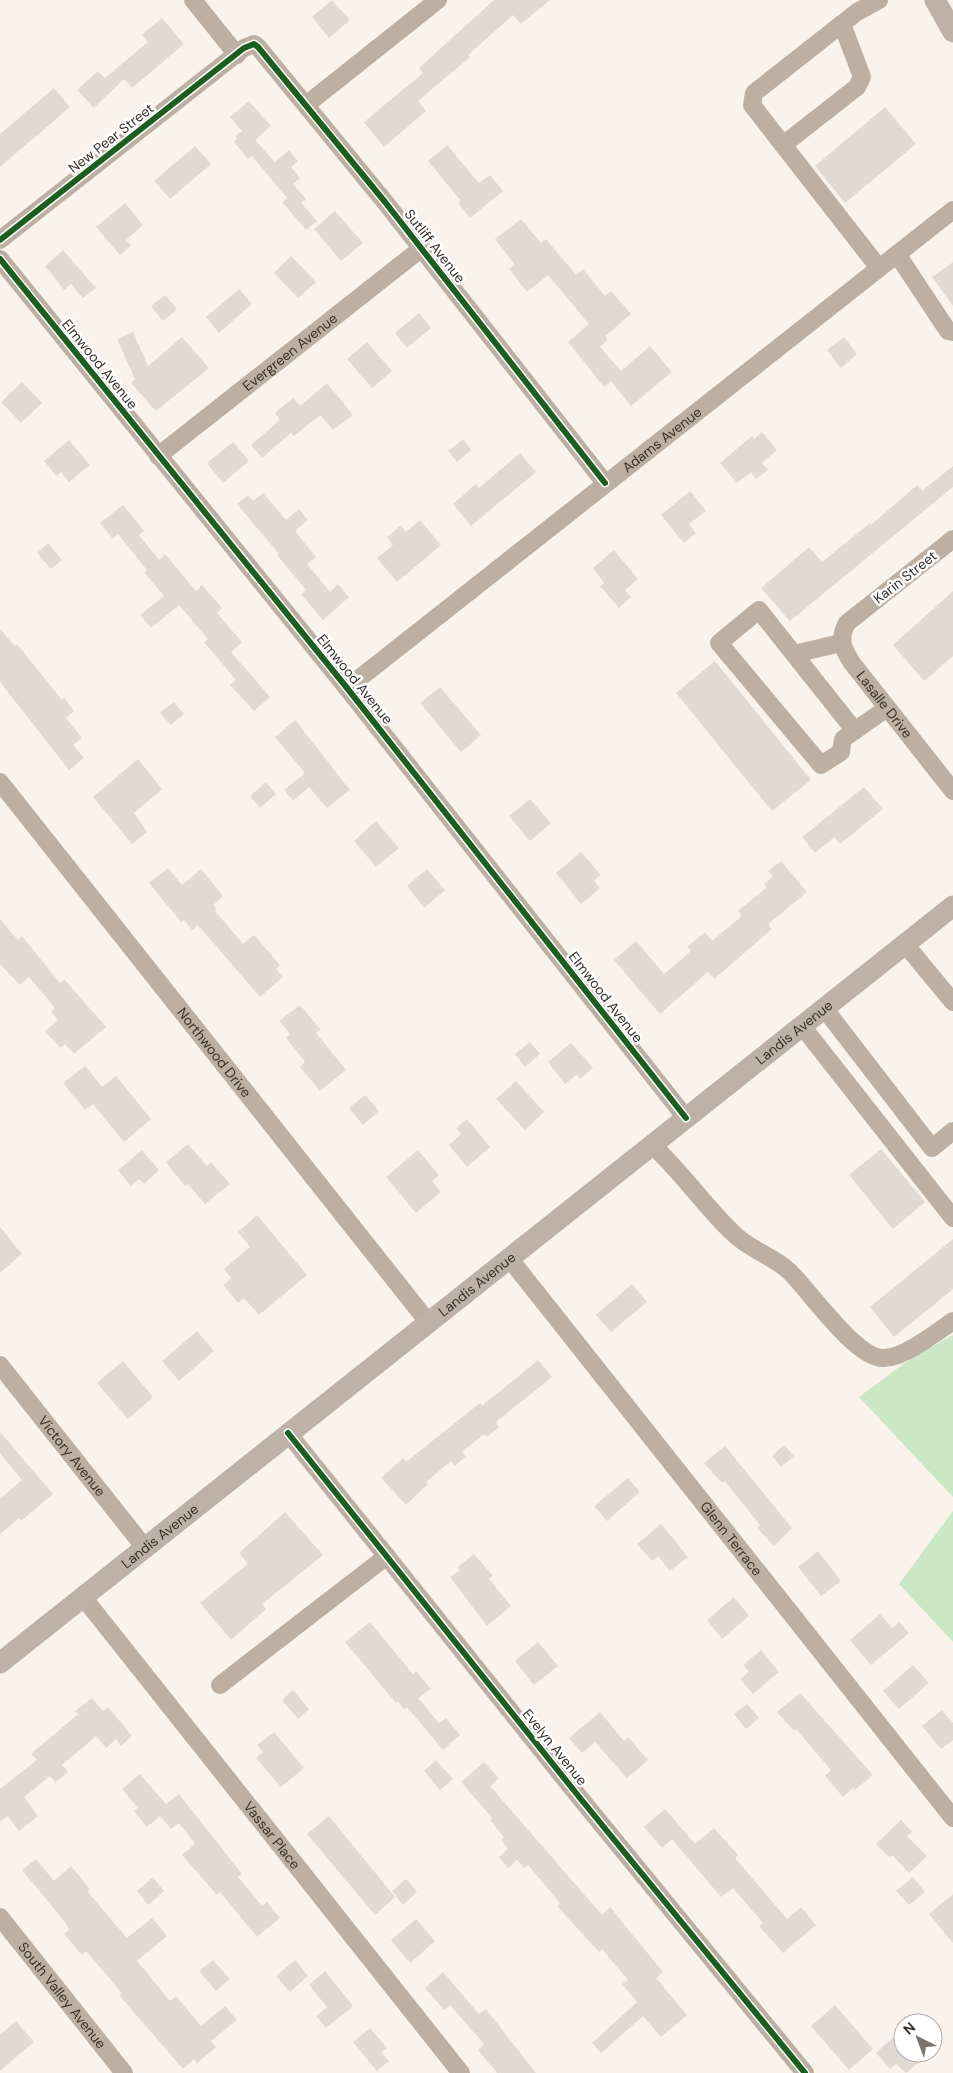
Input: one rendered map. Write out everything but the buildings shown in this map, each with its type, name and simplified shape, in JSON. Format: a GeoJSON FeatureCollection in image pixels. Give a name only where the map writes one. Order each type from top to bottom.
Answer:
{"type":"FeatureCollection","features":[{"type":"Feature","properties":{"kind":"main road"},"geometry":{"type":"LineString","coordinates":[[935,0],[953,32]]}},
{"type":"Feature","properties":{"kind":"main road","name":"Landis Avenue"},"geometry":{"type":"LineString","coordinates":[[0,1663],[824,1008],[905,944],[952,910]]}},
{"type":"Feature","properties":{"kind":"street"},"geometry":{"type":"LineString","coordinates":[[193,0],[237,55]]}},
{"type":"Feature","properties":{"kind":"street"},"geometry":{"type":"LineString","coordinates":[[306,105],[438,0]]}},
{"type":"Feature","properties":{"kind":"street"},"geometry":{"type":"LineString","coordinates":[[879,0],[842,24],[754,93],[752,105],[879,268]]}},
{"type":"Feature","properties":{"kind":"street"},"geometry":{"type":"LineString","coordinates":[[783,145],[857,87],[862,77],[842,24]]}},
{"type":"Feature","properties":{"kind":"street","name":"Sutliff Avenue"},"geometry":{"type":"LineString","coordinates":[[237,55],[248,45],[258,47],[422,248],[605,483]]}},
{"type":"Feature","properties":{"kind":"street","name":"New Pear Street"},"geometry":{"type":"LineString","coordinates":[[0,240],[237,55]]}},
{"type":"Feature","properties":{"kind":"street","name":"Adams Avenue"},"geometry":{"type":"LineString","coordinates":[[347,688],[953,210]]}},
{"type":"Feature","properties":{"kind":"street","name":"Evergreen Avenue"},"geometry":{"type":"LineString","coordinates":[[158,456],[422,248]]}},
{"type":"Feature","properties":{"kind":"street"},"geometry":{"type":"LineString","coordinates":[[897,254],[948,331],[953,332]]}},
{"type":"Feature","properties":{"kind":"street","name":"Elmwood Avenue"},"geometry":{"type":"LineString","coordinates":[[0,258],[347,688],[686,1118]]}},
{"type":"Feature","properties":{"kind":"street","name":"Karin Street"},"geometry":{"type":"LineString","coordinates":[[841,643],[842,632],[847,624],[953,540]]}},
{"type":"Feature","properties":{"kind":"street"},"geometry":{"type":"LineString","coordinates":[[855,731],[759,610],[719,643],[821,766],[842,752],[843,739],[855,731],[887,708]]}},
{"type":"Feature","properties":{"kind":"street"},"geometry":{"type":"LineString","coordinates":[[794,654],[841,643]]}},
{"type":"Feature","properties":{"kind":"street","name":"Lasalle Drive"},"geometry":{"type":"LineString","coordinates":[[841,643],[852,663],[953,791]]}},
{"type":"Feature","properties":{"kind":"street","name":"Northwood Drive"},"geometry":{"type":"LineString","coordinates":[[0,782],[428,1322]]}},
{"type":"Feature","properties":{"kind":"street"},"geometry":{"type":"LineString","coordinates":[[905,944],[953,1002]]}},
{"type":"Feature","properties":{"kind":"street"},"geometry":{"type":"LineString","coordinates":[[824,1008],[932,1148],[953,1131]]}},
{"type":"Feature","properties":{"kind":"street"},"geometry":{"type":"LineString","coordinates":[[802,1026],[953,1218]]}},
{"type":"Feature","properties":{"kind":"street"},"geometry":{"type":"LineString","coordinates":[[652,1145],[676,1167],[717,1218],[735,1236],[789,1270],[852,1342],[866,1352],[883,1358],[907,1350],[953,1321]]}},
{"type":"Feature","properties":{"kind":"street","name":"Glenn Terrace"},"geometry":{"type":"LineString","coordinates":[[509,1258],[953,1818]]}},
{"type":"Feature","properties":{"kind":"street","name":"Victory Avenue"},"geometry":{"type":"LineString","coordinates":[[0,1365],[144,1548]]}},
{"type":"Feature","properties":{"kind":"street","name":"Evelyn Avenue"},"geometry":{"type":"LineString","coordinates":[[288,1433],[805,2073]]}},
{"type":"Feature","properties":{"kind":"street"},"geometry":{"type":"LineString","coordinates":[[220,1685],[386,1556]]}},
{"type":"Feature","properties":{"kind":"street","name":"Vassar Place"},"geometry":{"type":"LineString","coordinates":[[83,1597],[461,2073]]}},
{"type":"Feature","properties":{"kind":"street","name":"South Valley Avenue"},"geometry":{"type":"LineString","coordinates":[[0,1917],[124,2073]]}},
{"type":"Feature","properties":{"kind":"green space"},"geometry":{"type":"Polygon","coordinates":[[[953,1335],[953,1497],[859,1397],[906,1362],[953,1335]]]}},
{"type":"Feature","properties":{"kind":"green space"},"geometry":{"type":"Polygon","coordinates":[[[953,1511],[953,1642],[899,1584],[953,1511]]]}},
{"type":"Feature","properties":{"kind":"cycle path"},"geometry":{"type":"LineString","coordinates":[[0,240],[244,48],[254,44],[385,202],[605,483]]}},
{"type":"Feature","properties":{"kind":"cycle path"},"geometry":{"type":"LineString","coordinates":[[0,259],[347,688],[686,1118]]}},
{"type":"Feature","properties":{"kind":"cycle path"},"geometry":{"type":"LineString","coordinates":[[288,1433],[580,1798],[805,2073]]}}]}
